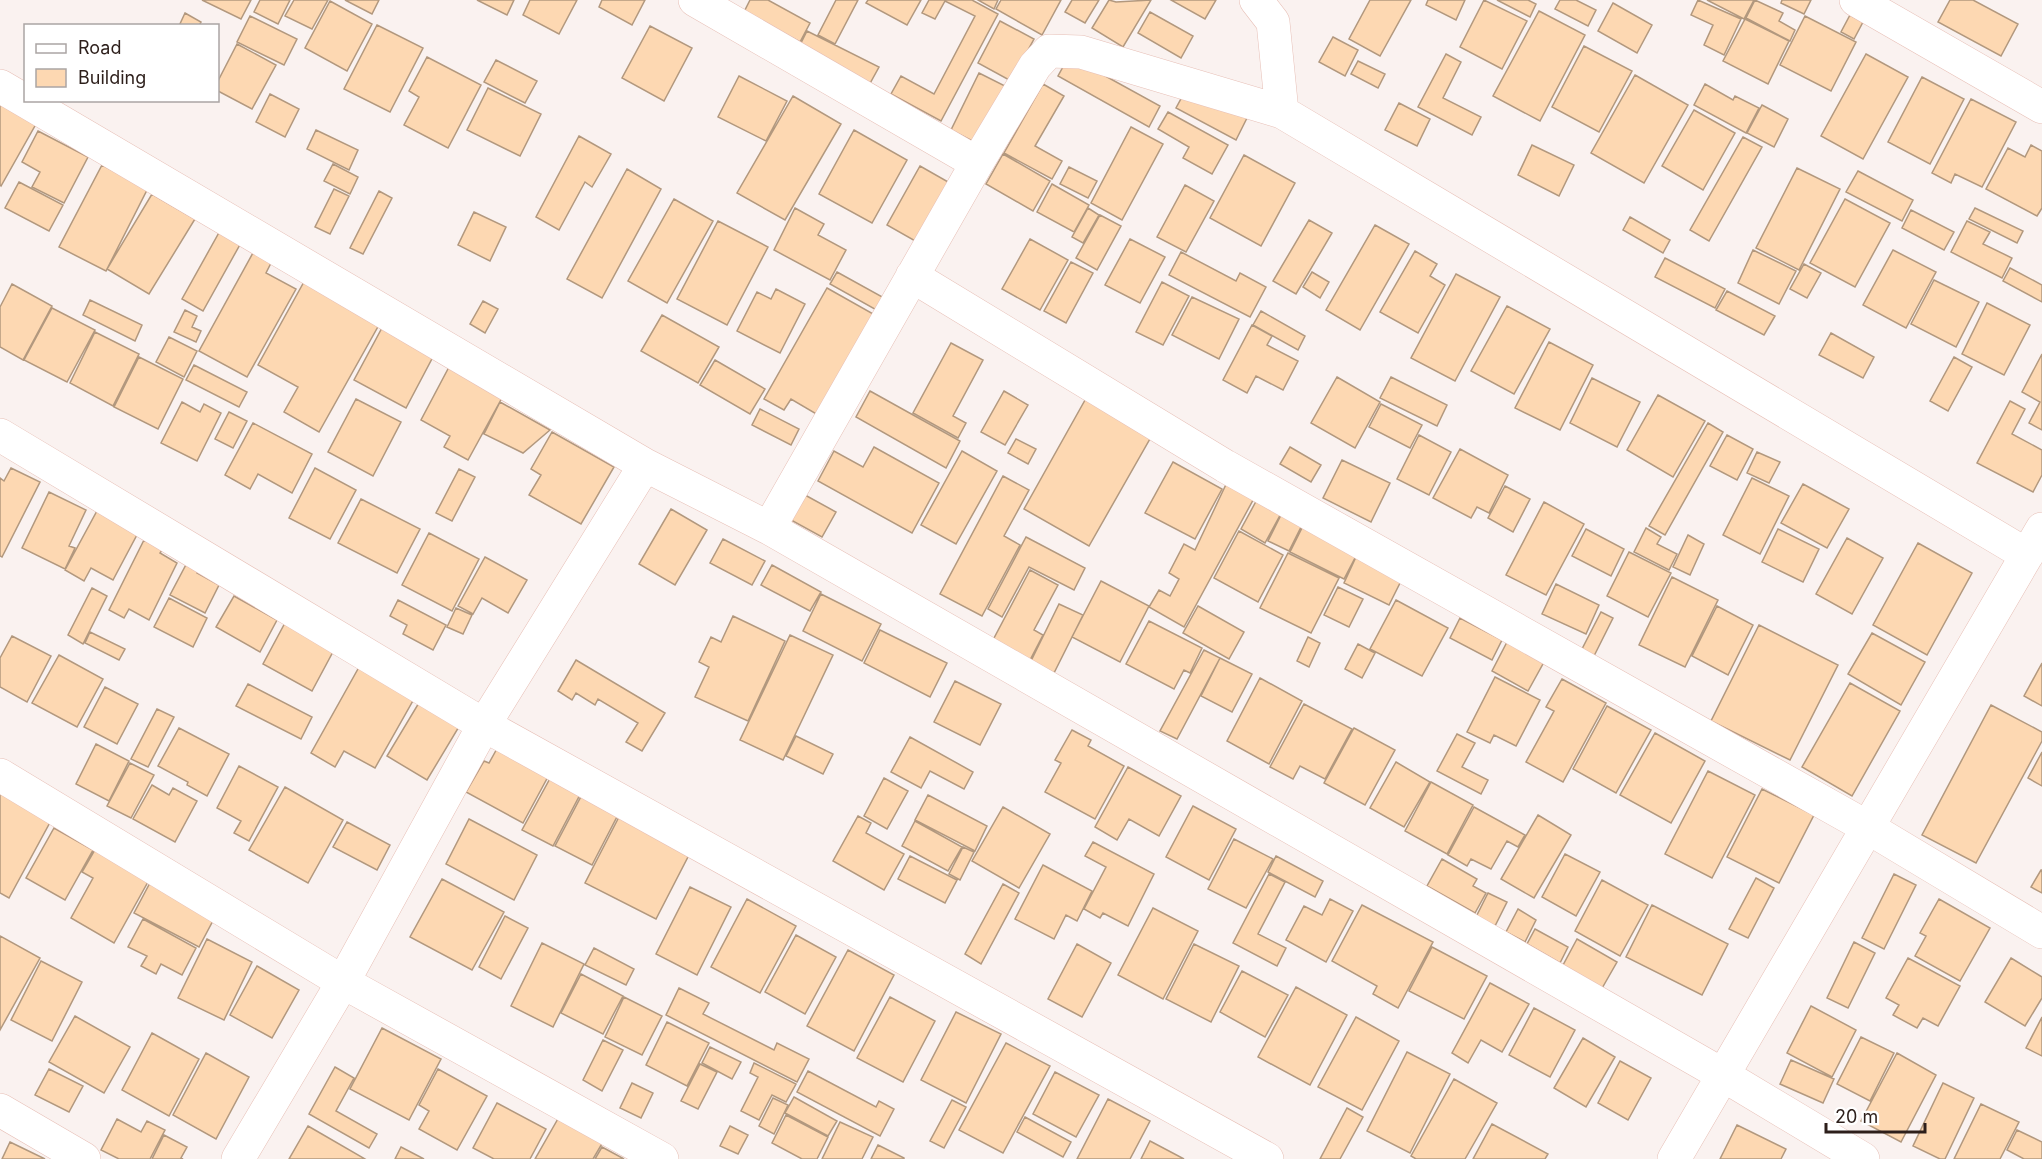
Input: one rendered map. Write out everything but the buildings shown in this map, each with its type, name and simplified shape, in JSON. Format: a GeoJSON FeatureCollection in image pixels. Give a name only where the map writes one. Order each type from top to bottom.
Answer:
{"type":"FeatureCollection","features":[{"type":"Feature","properties":{"kind":"street"},"geometry":{"type":"LineString","coordinates":[[695,0],[977,163]]}},
{"type":"Feature","properties":{"kind":"street"},"geometry":{"type":"LineString","coordinates":[[1256,0],[1273,22],[1282,112]]}},
{"type":"Feature","properties":{"kind":"street"},"geometry":{"type":"LineString","coordinates":[[1856,0],[2042,107]]}},
{"type":"Feature","properties":{"kind":"street"},"geometry":{"type":"LineString","coordinates":[[769,528],[977,163],[1035,66],[1049,51],[1081,52],[1282,112],[2035,542],[1674,1159]]}},
{"type":"Feature","properties":{"kind":"street"},"geometry":{"type":"LineString","coordinates":[[0,86],[24,100]]}},
{"type":"Feature","properties":{"kind":"street"},"geometry":{"type":"LineString","coordinates":[[27,102],[645,465],[769,528],[1723,1075],[1863,1159]]}},
{"type":"Feature","properties":{"kind":"street"},"geometry":{"type":"LineString","coordinates":[[912,276],[1225,466],[1867,827],[2042,932]]}},
{"type":"Feature","properties":{"kind":"street"},"geometry":{"type":"LineString","coordinates":[[0,435],[484,725],[1267,1159]]}},
{"type":"Feature","properties":{"kind":"street"},"geometry":{"type":"LineString","coordinates":[[238,1159],[343,982],[484,725],[645,465]]}},
{"type":"Feature","properties":{"kind":"street"},"geometry":{"type":"LineString","coordinates":[[0,775],[343,982],[662,1159]]}},
{"type":"Feature","properties":{"kind":"street"},"geometry":{"type":"LineString","coordinates":[[0,1110],[84,1159]]}}]}
